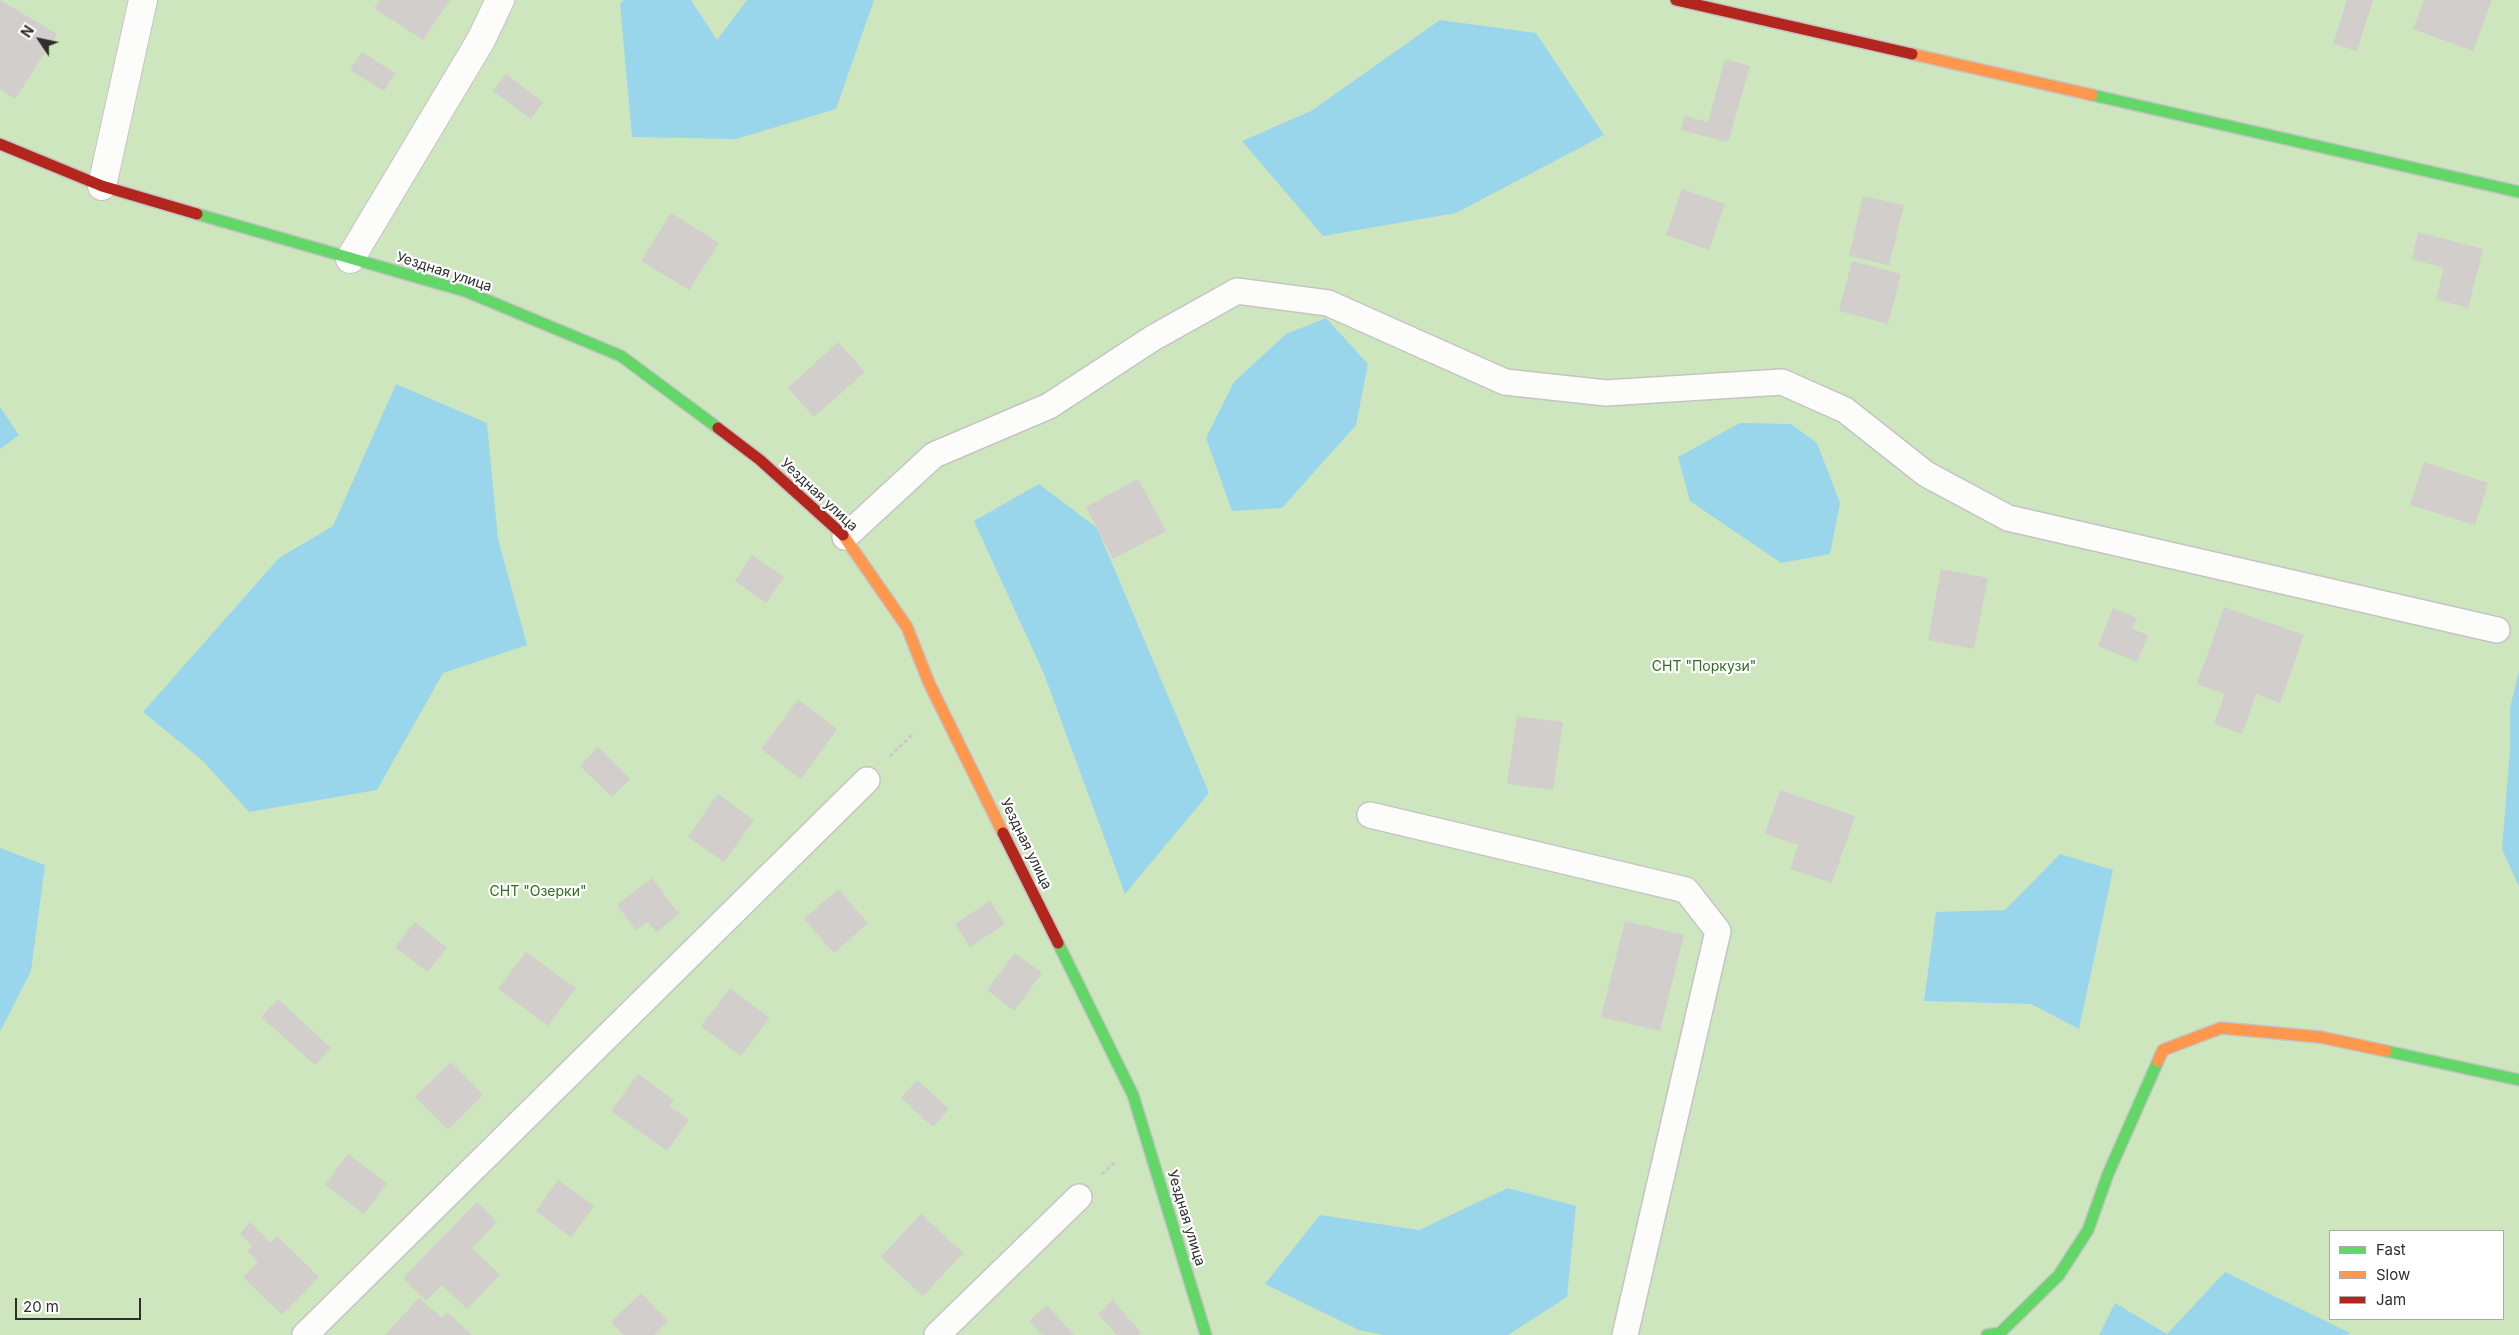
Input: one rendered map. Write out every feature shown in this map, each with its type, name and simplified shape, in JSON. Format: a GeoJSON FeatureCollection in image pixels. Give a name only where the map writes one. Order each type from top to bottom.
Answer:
{"type":"FeatureCollection","features":[{"type":"Feature","properties":{"kind":"street"},"geometry":{"type":"LineString","coordinates":[[102,186],[143,0]]}},
{"type":"Feature","properties":{"kind":"street"},"geometry":{"type":"LineString","coordinates":[[350,259],[482,40],[500,0]]}},
{"type":"Feature","properties":{"kind":"street"},"geometry":{"type":"LineString","coordinates":[[1676,0],[2519,192]]}},
{"type":"Feature","properties":{"kind":"street","name":"Уездная улица"},"geometry":{"type":"LineString","coordinates":[[0,144],[102,186],[465,291],[620,356],[760,460],[845,537],[907,627],[941,706],[1133,1095],[1206,1335]]}},
{"type":"Feature","properties":{"kind":"street"},"geometry":{"type":"LineString","coordinates":[[1987,1335],[2000,1333],[2059,1275],[2088,1230],[2108,1174],[2163,1050],[2221,1028],[2320,1037],[2519,1080]]}},
{"type":"Feature","properties":{"kind":"lane"},"geometry":{"type":"LineString","coordinates":[[845,537],[934,455],[1049,406],[1153,338],[1237,291],[1328,303],[1505,382],[1606,393],[1782,382],[1845,410],[1926,474],[2008,518],[2497,630]]}},
{"type":"Feature","properties":{"kind":"lane"},"geometry":{"type":"LineString","coordinates":[[305,1335],[867,780]]}},
{"type":"Feature","properties":{"kind":"lane"},"geometry":{"type":"LineString","coordinates":[[1370,815],[1686,890],[1718,931],[1625,1335]]}},
{"type":"Feature","properties":{"kind":"lane"},"geometry":{"type":"LineString","coordinates":[[937,1335],[1079,1197]]}},
{"type":"Feature","properties":{"kind":"path"},"geometry":{"type":"LineString","coordinates":[[867,780],[941,706]]}},
{"type":"Feature","properties":{"kind":"path"},"geometry":{"type":"LineString","coordinates":[[1079,1197],[1145,1133]]}},
{"type":"Feature","properties":{"kind":"green space","name":"СНТ \"Поркузи\""},"geometry":{"type":"Polygon","coordinates":[[[0,0],[2519,0],[2519,1335],[0,1335],[0,0]]]}},
{"type":"Feature","properties":{"kind":"water"},"geometry":{"type":"Polygon","coordinates":[[[624,0],[691,0],[717,40],[747,0],[874,0],[836,109],[736,139],[632,137],[620,4],[624,0]]]}},
{"type":"Feature","properties":{"kind":"water"},"geometry":{"type":"Polygon","coordinates":[[[1440,20],[1536,33],[1604,135],[1456,213],[1323,236],[1242,141],[1311,111],[1440,20]]]}},
{"type":"Feature","properties":{"kind":"water"},"geometry":{"type":"Polygon","coordinates":[[[1326,318],[1368,364],[1356,425],[1282,508],[1232,511],[1206,438],[1234,382],[1286,334],[1326,318]]]}},
{"type":"Feature","properties":{"kind":"water"},"geometry":{"type":"Polygon","coordinates":[[[396,384],[487,423],[498,539],[527,645],[443,673],[377,790],[249,812],[203,761],[143,712],[279,558],[333,526],[396,384]]]}},
{"type":"Feature","properties":{"kind":"water"},"geometry":{"type":"Polygon","coordinates":[[[0,407],[19,435],[0,449],[0,407]]]}},
{"type":"Feature","properties":{"kind":"water"},"geometry":{"type":"Polygon","coordinates":[[[1740,423],[1791,424],[1817,443],[1840,503],[1830,554],[1781,563],[1690,501],[1678,457],[1740,423]]]}},
{"type":"Feature","properties":{"kind":"water"},"geometry":{"type":"Polygon","coordinates":[[[1039,484],[1097,528],[1209,793],[1125,894],[1044,674],[974,521],[1039,484]]]}},
{"type":"Feature","properties":{"kind":"water"},"geometry":{"type":"Polygon","coordinates":[[[2519,671],[2519,887],[2502,849],[2510,750],[2510,708],[2519,671]]]}},
{"type":"Feature","properties":{"kind":"water"},"geometry":{"type":"Polygon","coordinates":[[[0,848],[45,865],[31,971],[0,1032],[0,848]]]}},
{"type":"Feature","properties":{"kind":"water"},"geometry":{"type":"Polygon","coordinates":[[[2060,854],[2113,870],[2079,1029],[2031,1004],[1924,1001],[1936,912],[2005,910],[2060,854]]]}},
{"type":"Feature","properties":{"kind":"water"},"geometry":{"type":"Polygon","coordinates":[[[1508,1188],[1576,1206],[1567,1297],[1508,1335],[1384,1335],[1359,1330],[1265,1284],[1320,1215],[1419,1230],[1508,1188]]]}},
{"type":"Feature","properties":{"kind":"water"},"geometry":{"type":"Polygon","coordinates":[[[2225,1272],[2350,1333],[2346,1335],[2099,1335],[2115,1303],[2167,1334],[2225,1272]]]}},
{"type":"Feature","properties":{"kind":"building"},"geometry":{"type":"Polygon","coordinates":[[[0,0],[57,34],[15,99],[0,89],[0,0]]]}},
{"type":"Feature","properties":{"kind":"building"},"geometry":{"type":"Polygon","coordinates":[[[380,0],[450,0],[423,40],[374,8],[380,0]]]}},
{"type":"Feature","properties":{"kind":"building"},"geometry":{"type":"Polygon","coordinates":[[[2347,0],[2373,0],[2357,51],[2333,44],[2347,0]]]}},
{"type":"Feature","properties":{"kind":"building"},"geometry":{"type":"Polygon","coordinates":[[[2424,0],[2492,0],[2473,51],[2413,29],[2424,0]]]}},
{"type":"Feature","properties":{"kind":"building"},"geometry":{"type":"Polygon","coordinates":[[[362,52],[395,73],[384,91],[350,70],[362,52]]]}},
{"type":"Feature","properties":{"kind":"building"},"geometry":{"type":"Polygon","coordinates":[[[1725,59],[1750,66],[1728,142],[1681,130],[1685,116],[1708,122],[1725,59]]]}},
{"type":"Feature","properties":{"kind":"building"},"geometry":{"type":"Polygon","coordinates":[[[506,74],[543,102],[531,119],[493,91],[506,74]]]}},
{"type":"Feature","properties":{"kind":"building"},"geometry":{"type":"Polygon","coordinates":[[[1682,189],[1725,204],[1709,250],[1666,235],[1682,189]]]}},
{"type":"Feature","properties":{"kind":"building"},"geometry":{"type":"Polygon","coordinates":[[[1863,196],[1904,205],[1889,265],[1849,256],[1863,196]]]}},
{"type":"Feature","properties":{"kind":"building"},"geometry":{"type":"Polygon","coordinates":[[[671,213],[719,243],[689,290],[641,261],[671,213]]]}},
{"type":"Feature","properties":{"kind":"building"},"geometry":{"type":"Polygon","coordinates":[[[2418,232],[2483,249],[2468,308],[2436,299],[2444,268],[2412,259],[2418,232]]]}},
{"type":"Feature","properties":{"kind":"building"},"geometry":{"type":"Polygon","coordinates":[[[1852,261],[1901,274],[1888,324],[1839,311],[1852,261]]]}},
{"type":"Feature","properties":{"kind":"building"},"geometry":{"type":"Polygon","coordinates":[[[838,342],[865,372],[814,417],[788,388],[838,342]]]}},
{"type":"Feature","properties":{"kind":"building"},"geometry":{"type":"Polygon","coordinates":[[[2424,462],[2488,483],[2475,525],[2410,505],[2424,462]]]}},
{"type":"Feature","properties":{"kind":"building"},"geometry":{"type":"Polygon","coordinates":[[[1138,479],[1166,531],[1113,559],[1086,507],[1138,479]]]}},
{"type":"Feature","properties":{"kind":"building"},"geometry":{"type":"Polygon","coordinates":[[[752,555],[784,577],[766,603],[735,581],[752,555]]]}},
{"type":"Feature","properties":{"kind":"building"},"geometry":{"type":"Polygon","coordinates":[[[1941,569],[1988,578],[1974,649],[1928,640],[1941,569]]]}},
{"type":"Feature","properties":{"kind":"building"},"geometry":{"type":"Polygon","coordinates":[[[2224,607],[2304,635],[2280,703],[2256,694],[2242,734],[2214,724],[2225,694],[2197,684],[2224,607]]]}},
{"type":"Feature","properties":{"kind":"building"},"geometry":{"type":"Polygon","coordinates":[[[2113,608],[2137,618],[2132,629],[2148,635],[2137,662],[2098,646],[2113,608]]]}},
{"type":"Feature","properties":{"kind":"building"},"geometry":{"type":"Polygon","coordinates":[[[798,699],[837,729],[801,779],[761,749],[798,699]]]}},
{"type":"Feature","properties":{"kind":"building"},"geometry":{"type":"Polygon","coordinates":[[[1517,716],[1563,722],[1553,790],[1507,784],[1517,716]]]}},
{"type":"Feature","properties":{"kind":"building"},"geometry":{"type":"Polygon","coordinates":[[[598,747],[630,779],[612,797],[580,766],[598,747]]]}},
{"type":"Feature","properties":{"kind":"building"},"geometry":{"type":"Polygon","coordinates":[[[1780,790],[1855,816],[1832,883],[1790,869],[1798,845],[1765,834],[1780,790]]]}},
{"type":"Feature","properties":{"kind":"building"},"geometry":{"type":"Polygon","coordinates":[[[718,794],[754,820],[724,862],[688,837],[718,794]]]}},
{"type":"Feature","properties":{"kind":"building"},"geometry":{"type":"Polygon","coordinates":[[[652,878],[679,914],[656,932],[648,922],[636,930],[617,905],[652,878]]]}},
{"type":"Feature","properties":{"kind":"building"},"geometry":{"type":"Polygon","coordinates":[[[838,889],[868,923],[834,953],[804,919],[838,889]]]}},
{"type":"Feature","properties":{"kind":"building"},"geometry":{"type":"Polygon","coordinates":[[[990,901],[1005,924],[970,947],[955,924],[990,901]]]}},
{"type":"Feature","properties":{"kind":"building"},"geometry":{"type":"Polygon","coordinates":[[[1625,921],[1684,935],[1660,1031],[1601,1017],[1625,921]]]}},
{"type":"Feature","properties":{"kind":"building"},"geometry":{"type":"Polygon","coordinates":[[[415,922],[447,948],[427,972],[395,947],[415,922]]]}},
{"type":"Feature","properties":{"kind":"building"},"geometry":{"type":"Polygon","coordinates":[[[526,952],[576,988],[548,1026],[498,989],[526,952]]]}},
{"type":"Feature","properties":{"kind":"building"},"geometry":{"type":"Polygon","coordinates":[[[1015,953],[1042,973],[1014,1011],[987,990],[1015,953]]]}},
{"type":"Feature","properties":{"kind":"building"},"geometry":{"type":"Polygon","coordinates":[[[730,988],[770,1018],[741,1056],[701,1026],[730,988]]]}},
{"type":"Feature","properties":{"kind":"building"},"geometry":{"type":"Polygon","coordinates":[[[278,999],[331,1048],[315,1065],[261,1017],[278,999]]]}},
{"type":"Feature","properties":{"kind":"building"},"geometry":{"type":"Polygon","coordinates":[[[451,1062],[483,1095],[448,1130],[415,1097],[451,1062]]]}},
{"type":"Feature","properties":{"kind":"building"},"geometry":{"type":"Polygon","coordinates":[[[638,1074],[674,1100],[669,1106],[689,1120],[667,1151],[611,1111],[638,1074]]]}},
{"type":"Feature","properties":{"kind":"building"},"geometry":{"type":"Polygon","coordinates":[[[917,1080],[949,1109],[933,1127],[901,1098],[917,1080]]]}},
{"type":"Feature","properties":{"kind":"building"},"geometry":{"type":"Polygon","coordinates":[[[348,1154],[387,1183],[364,1214],[325,1185],[348,1154]]]}},
{"type":"Feature","properties":{"kind":"building"},"geometry":{"type":"Polygon","coordinates":[[[558,1180],[594,1206],[571,1237],[536,1211],[558,1180]]]}},
{"type":"Feature","properties":{"kind":"building"},"geometry":{"type":"Polygon","coordinates":[[[477,1202],[497,1222],[472,1248],[500,1275],[467,1309],[442,1285],[426,1301],[403,1278],[477,1202]]]}},
{"type":"Feature","properties":{"kind":"building"},"geometry":{"type":"Polygon","coordinates":[[[921,1214],[963,1253],[923,1296],[881,1257],[921,1214]]]}},
{"type":"Feature","properties":{"kind":"building"},"geometry":{"type":"Polygon","coordinates":[[[250,1222],[271,1243],[277,1236],[319,1277],[282,1315],[243,1277],[258,1262],[247,1251],[253,1246],[240,1234],[250,1222]]]}},
{"type":"Feature","properties":{"kind":"building"},"geometry":{"type":"Polygon","coordinates":[[[641,1293],[668,1321],[654,1335],[624,1335],[611,1322],[641,1293]]]}},
{"type":"Feature","properties":{"kind":"building"},"geometry":{"type":"Polygon","coordinates":[[[419,1298],[442,1318],[447,1312],[472,1335],[385,1335],[419,1298]]]}},
{"type":"Feature","properties":{"kind":"building"},"geometry":{"type":"Polygon","coordinates":[[[1113,1300],[1141,1333],[1139,1335],[1117,1335],[1098,1314],[1113,1300]]]}},
{"type":"Feature","properties":{"kind":"building"},"geometry":{"type":"Polygon","coordinates":[[[1047,1305],[1074,1335],[1042,1335],[1029,1321],[1047,1305]]]}},
{"type":"Feature","properties":{"kind":"traffic: fast"},"geometry":{"type":"LineString","coordinates":[[2092,95],[2519,192]]}},
{"type":"Feature","properties":{"kind":"traffic: fast"},"geometry":{"type":"LineString","coordinates":[[197,214],[465,291],[621,356],[718,428]]}},
{"type":"Feature","properties":{"kind":"traffic: fast"},"geometry":{"type":"LineString","coordinates":[[1058,943],[1133,1095],[1206,1335]]}},
{"type":"Feature","properties":{"kind":"traffic: fast"},"geometry":{"type":"LineString","coordinates":[[2386,1051],[2519,1080]]}},
{"type":"Feature","properties":{"kind":"traffic: fast"},"geometry":{"type":"LineString","coordinates":[[1987,1335],[2000,1333],[2059,1275],[2088,1230],[2108,1174],[2158,1061]]}},
{"type":"Feature","properties":{"kind":"traffic: slow"},"geometry":{"type":"LineString","coordinates":[[1912,54],[2092,95]]}},
{"type":"Feature","properties":{"kind":"traffic: slow"},"geometry":{"type":"LineString","coordinates":[[843,535],[907,627],[929,683],[1003,833]]}},
{"type":"Feature","properties":{"kind":"traffic: slow"},"geometry":{"type":"LineString","coordinates":[[2158,1061],[2163,1050],[2221,1028],[2320,1037],[2386,1051]]}},
{"type":"Feature","properties":{"kind":"traffic: jam"},"geometry":{"type":"LineString","coordinates":[[1676,0],[1912,54]]}},
{"type":"Feature","properties":{"kind":"traffic: jam"},"geometry":{"type":"LineString","coordinates":[[0,144],[102,186],[197,214]]}},
{"type":"Feature","properties":{"kind":"traffic: jam"},"geometry":{"type":"LineString","coordinates":[[718,428],[760,460],[843,535]]}},
{"type":"Feature","properties":{"kind":"traffic: jam"},"geometry":{"type":"LineString","coordinates":[[1003,833],[1058,943]]}},
{"type":"Feature","properties":{"kind":"park label","name":"СНТ \"Озерки\""},"geometry":{"type":"Point","coordinates":[538,892]}}]}
